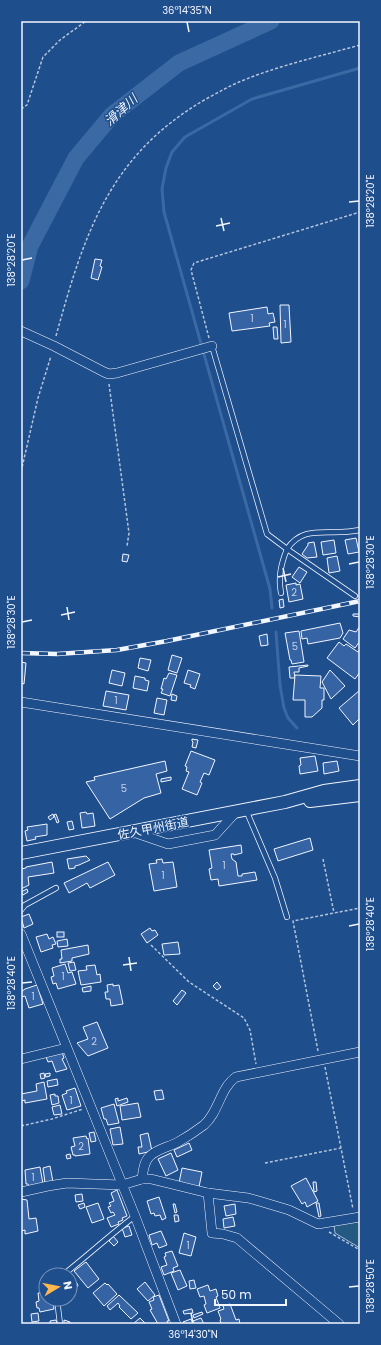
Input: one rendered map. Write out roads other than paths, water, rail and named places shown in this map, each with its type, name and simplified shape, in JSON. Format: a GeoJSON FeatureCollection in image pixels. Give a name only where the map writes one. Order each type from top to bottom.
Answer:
{"type":"FeatureCollection","features":[{"type":"Feature","properties":{"kind":"main road","name":"佐久甲州街道"},"geometry":{"type":"LineString","coordinates":[[21,853],[285,802],[324,791],[360,786]]}},
{"type":"Feature","properties":{"kind":"main road","name":"佐久甲州街道"},"geometry":{"type":"LineString","coordinates":[[285,802],[360,795]]}},
{"type":"Feature","properties":{"kind":"street"},"geometry":{"type":"LineString","coordinates":[[21,331],[110,374],[209,347]]}},
{"type":"Feature","properties":{"kind":"street"},"geometry":{"type":"LineString","coordinates":[[21,702],[360,756]]}},
{"type":"Feature","properties":{"kind":"street"},"geometry":{"type":"LineString","coordinates":[[133,832],[168,844],[215,835],[241,811]]}},
{"type":"Feature","properties":{"kind":"street"},"geometry":{"type":"LineString","coordinates":[[21,934],[135,1216],[176,1324]]}},
{"type":"Feature","properties":{"kind":"street"},"geometry":{"type":"LineString","coordinates":[[21,1059],[66,1048]]}},
{"type":"Feature","properties":{"kind":"street"},"geometry":{"type":"LineString","coordinates":[[142,1179],[145,1165],[150,1156],[178,1142],[208,1122],[232,1080],[236,1077],[360,1052]]}},
{"type":"Feature","properties":{"kind":"street"},"geometry":{"type":"LineString","coordinates":[[21,1192],[67,1183],[122,1185],[142,1179],[151,1179],[208,1193],[259,1200],[289,1210],[318,1224],[357,1218]]}},
{"type":"Feature","properties":{"kind":"street"},"geometry":{"type":"LineString","coordinates":[[208,1193],[212,1233],[228,1234],[237,1238],[339,1324]]}},
{"type":"Feature","properties":{"kind":"lane"},"geometry":{"type":"LineString","coordinates":[[209,347],[267,534],[355,596]]}},
{"type":"Feature","properties":{"kind":"lane"},"geometry":{"type":"LineString","coordinates":[[281,593],[279,573],[287,549],[292,542],[298,538],[315,532],[360,530]]}},
{"type":"Feature","properties":{"kind":"lane"},"geometry":{"type":"LineString","coordinates":[[241,811],[260,845],[275,878],[287,916]]}},
{"type":"Feature","properties":{"kind":"lane"},"geometry":{"type":"LineString","coordinates":[[21,910],[25,905],[56,888]]}},
{"type":"Feature","properties":{"kind":"lane"},"geometry":{"type":"LineString","coordinates":[[73,1267],[135,1216]]}},
{"type":"Feature","properties":{"kind":"lane"},"geometry":{"type":"LineString","coordinates":[[59,1307],[60,1324]]}},
{"type":"Feature","properties":{"kind":"waterway","name":"滑津川"},"geometry":{"type":"LineString","coordinates":[[21,281],[30,246],[76,158],[112,115],[179,63],[271,21]]}},
{"type":"Feature","properties":{"kind":"waterway"},"geometry":{"type":"LineString","coordinates":[[272,608],[270,589],[164,212],[162,189],[166,168],[172,152],[185,137],[252,99],[360,68]]}},
{"type":"Feature","properties":{"kind":"waterway"},"geometry":{"type":"LineString","coordinates":[[276,632],[280,685],[284,708],[288,718],[297,728]]}},
{"type":"Feature","properties":{"kind":"railway"},"geometry":{"type":"LineString","coordinates":[[21,653],[57,654],[117,650],[360,601]]}}]}
